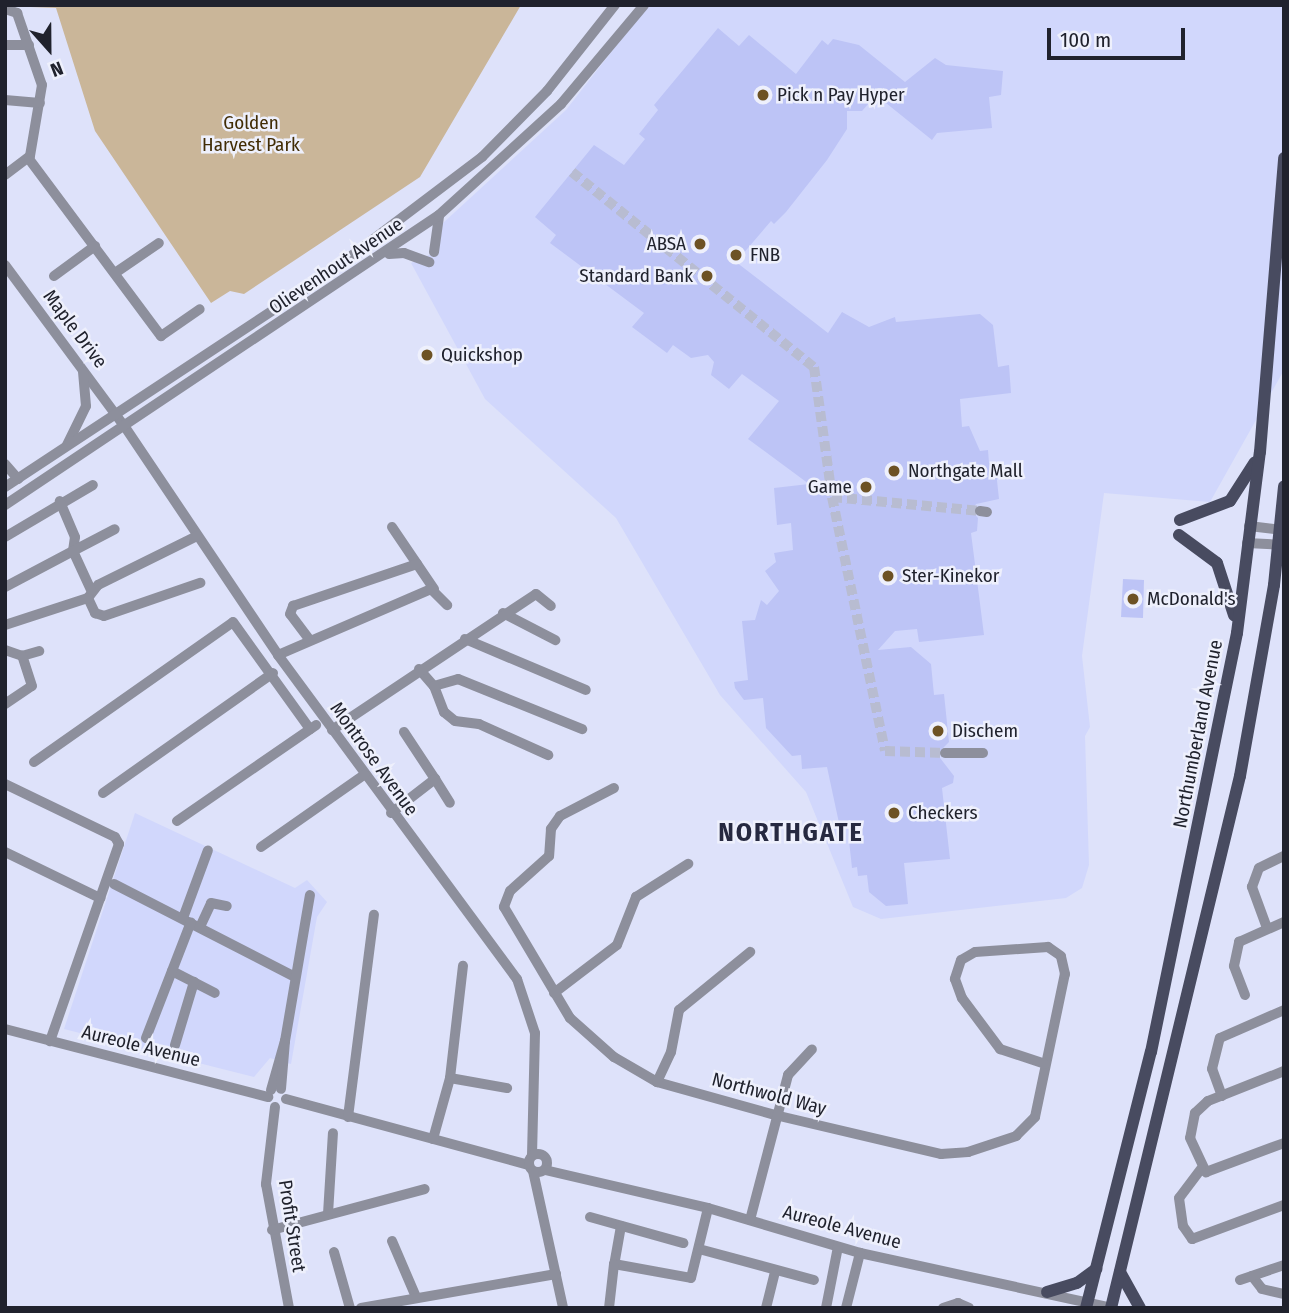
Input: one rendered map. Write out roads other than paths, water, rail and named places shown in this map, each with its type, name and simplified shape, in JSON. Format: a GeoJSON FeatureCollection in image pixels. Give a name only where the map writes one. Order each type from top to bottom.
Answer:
{"type":"FeatureCollection","features":[{"type":"Feature","properties":{"kind":"main road","name":"Northumberland Avenue"},"geometry":{"type":"LineString","coordinates":[[1087,1305],[1152,1052],[1237,633],[1260,452],[1284,158]]}},
{"type":"Feature","properties":{"kind":"main road"},"geometry":{"type":"LineString","coordinates":[[1180,520],[1230,500],[1260,452]]}},
{"type":"Feature","properties":{"kind":"main road"},"geometry":{"type":"LineString","coordinates":[[1112,1308],[1119,1268],[1240,776],[1274,585],[1284,487]]}},
{"type":"Feature","properties":{"kind":"main road"},"geometry":{"type":"LineString","coordinates":[[1179,535],[1204,551],[1225,577],[1237,633]]}},
{"type":"Feature","properties":{"kind":"main road"},"geometry":{"type":"LineString","coordinates":[[1274,585],[1284,575]]}},
{"type":"Feature","properties":{"kind":"main road"},"geometry":{"type":"LineString","coordinates":[[1119,1268],[1140,1308]]}},
{"type":"Feature","properties":{"kind":"main road"},"geometry":{"type":"LineString","coordinates":[[1047,1292],[1077,1283],[1096,1269]]}},
{"type":"Feature","properties":{"kind":"street","name":"Olievenhout Avenue"},"geometry":{"type":"LineString","coordinates":[[5,487],[322,278],[482,157],[547,91],[615,5]]}},
{"type":"Feature","properties":{"kind":"street","name":"Olievenhout Avenue"},"geometry":{"type":"LineString","coordinates":[[5,505],[387,254],[439,215],[561,104],[644,5]]}},
{"type":"Feature","properties":{"kind":"street"},"geometry":{"type":"LineString","coordinates":[[5,9],[15,10],[41,71],[40,103],[29,159],[5,175]]}},
{"type":"Feature","properties":{"kind":"street"},"geometry":{"type":"LineString","coordinates":[[5,44],[29,46]]}},
{"type":"Feature","properties":{"kind":"street"},"geometry":{"type":"LineString","coordinates":[[5,100],[40,103]]}},
{"type":"Feature","properties":{"kind":"street"},"geometry":{"type":"LineString","coordinates":[[29,159],[160,336],[200,309]]}},
{"type":"Feature","properties":{"kind":"street"},"geometry":{"type":"LineString","coordinates":[[387,254],[404,253],[432,257],[439,215]]}},
{"type":"Feature","properties":{"kind":"street"},"geometry":{"type":"LineString","coordinates":[[115,273],[159,243]]}},
{"type":"Feature","properties":{"kind":"street"},"geometry":{"type":"LineString","coordinates":[[54,276],[95,246]]}},
{"type":"Feature","properties":{"kind":"street","name":"Maple Drive"},"geometry":{"type":"LineString","coordinates":[[5,265],[125,427]]}},
{"type":"Feature","properties":{"kind":"street"},"geometry":{"type":"LineString","coordinates":[[65,448],[86,406],[83,368]]}},
{"type":"Feature","properties":{"kind":"street","name":"Montrose Avenue"},"geometry":{"type":"LineString","coordinates":[[125,427],[278,655],[391,813],[522,988],[535,1033],[535,1128],[538,1164],[563,1308]]}},
{"type":"Feature","properties":{"kind":"street"},"geometry":{"type":"LineString","coordinates":[[5,464],[18,479]]}},
{"type":"Feature","properties":{"kind":"street"},"geometry":{"type":"LineString","coordinates":[[5,537],[60,501],[93,485]]}},
{"type":"Feature","properties":{"kind":"street"},"geometry":{"type":"LineString","coordinates":[[60,501],[75,537],[74,551],[94,613],[104,616],[200,583]]}},
{"type":"Feature","properties":{"kind":"street"},"geometry":{"type":"LineString","coordinates":[[1249,526],[1281,530]]}},
{"type":"Feature","properties":{"kind":"street"},"geometry":{"type":"LineString","coordinates":[[392,527],[447,605]]}},
{"type":"Feature","properties":{"kind":"street"},"geometry":{"type":"LineString","coordinates":[[5,587],[115,529]]}},
{"type":"Feature","properties":{"kind":"street"},"geometry":{"type":"LineString","coordinates":[[5,625],[90,594],[197,536]]}},
{"type":"Feature","properties":{"kind":"street"},"geometry":{"type":"LineString","coordinates":[[1247,542],[1280,544]]}},
{"type":"Feature","properties":{"kind":"street"},"geometry":{"type":"LineString","coordinates":[[309,639],[290,614],[293,606],[417,564]]}},
{"type":"Feature","properties":{"kind":"street"},"geometry":{"type":"LineString","coordinates":[[278,655],[309,639],[434,589]]}},
{"type":"Feature","properties":{"kind":"street"},"geometry":{"type":"LineString","coordinates":[[332,730],[503,613],[536,594],[551,606]]}},
{"type":"Feature","properties":{"kind":"street"},"geometry":{"type":"LineString","coordinates":[[503,613],[555,640]]}},
{"type":"Feature","properties":{"kind":"street"},"geometry":{"type":"LineString","coordinates":[[34,761],[229,622],[240,625],[310,729]]}},
{"type":"Feature","properties":{"kind":"street"},"geometry":{"type":"LineString","coordinates":[[465,639],[586,690]]}},
{"type":"Feature","properties":{"kind":"street"},"geometry":{"type":"LineString","coordinates":[[5,650],[22,656],[39,651]]}},
{"type":"Feature","properties":{"kind":"street"},"geometry":{"type":"LineString","coordinates":[[5,704],[32,685],[22,656]]}},
{"type":"Feature","properties":{"kind":"street"},"geometry":{"type":"LineString","coordinates":[[419,669],[434,685],[444,712],[455,721],[479,724],[548,755]]}},
{"type":"Feature","properties":{"kind":"street"},"geometry":{"type":"LineString","coordinates":[[103,793],[273,673]]}},
{"type":"Feature","properties":{"kind":"street"},"geometry":{"type":"LineString","coordinates":[[434,685],[458,679],[582,729]]}},
{"type":"Feature","properties":{"kind":"street"},"geometry":{"type":"LineString","coordinates":[[177,821],[324,719]]}},
{"type":"Feature","properties":{"kind":"street"},"geometry":{"type":"LineString","coordinates":[[404,732],[450,803]]}},
{"type":"Feature","properties":{"kind":"street"},"geometry":{"type":"LineString","coordinates":[[945,753],[984,753]]}},
{"type":"Feature","properties":{"kind":"street"},"geometry":{"type":"LineString","coordinates":[[261,847],[364,775]]}},
{"type":"Feature","properties":{"kind":"street"},"geometry":{"type":"LineString","coordinates":[[391,813],[435,779]]}},
{"type":"Feature","properties":{"kind":"street"},"geometry":{"type":"LineString","coordinates":[[5,785],[118,840],[50,1041]]}},
{"type":"Feature","properties":{"kind":"street","name":"Northwold Way"},"geometry":{"type":"LineString","coordinates":[[614,788],[553,824],[549,856],[510,891],[505,917],[580,1031],[657,1082],[775,1115],[941,1154],[968,1152],[999,1143],[1031,1124],[1045,1064]]}},
{"type":"Feature","properties":{"kind":"street"},"geometry":{"type":"LineString","coordinates":[[146,1038],[191,922],[208,850]]}},
{"type":"Feature","properties":{"kind":"street"},"geometry":{"type":"LineString","coordinates":[[5,852],[100,898]]}},
{"type":"Feature","properties":{"kind":"street"},"geometry":{"type":"LineString","coordinates":[[1266,928],[1252,887],[1259,868],[1284,856]]}},
{"type":"Feature","properties":{"kind":"street"},"geometry":{"type":"LineString","coordinates":[[554,993],[617,945],[636,897],[688,864]]}},
{"type":"Feature","properties":{"kind":"street"},"geometry":{"type":"LineString","coordinates":[[114,884],[295,977]]}},
{"type":"Feature","properties":{"kind":"street"},"geometry":{"type":"LineString","coordinates":[[276,1094],[310,895]]}},
{"type":"Feature","properties":{"kind":"street"},"geometry":{"type":"LineString","coordinates":[[191,922],[211,903],[227,906]]}},
{"type":"Feature","properties":{"kind":"street"},"geometry":{"type":"LineString","coordinates":[[348,1118],[374,915]]}},
{"type":"Feature","properties":{"kind":"street"},"geometry":{"type":"LineString","coordinates":[[1245,995],[1234,966],[1237,946],[1266,928],[1284,922]]}},
{"type":"Feature","properties":{"kind":"street"},"geometry":{"type":"LineString","coordinates":[[1048,947],[1061,956],[1064,989],[1045,1064],[1000,1049],[962,998],[955,979],[967,955],[1048,947]]}},
{"type":"Feature","properties":{"kind":"street"},"geometry":{"type":"LineString","coordinates":[[657,1082],[671,1052],[679,1010],[750,952]]}},
{"type":"Feature","properties":{"kind":"street"},"geometry":{"type":"LineString","coordinates":[[433,1139],[450,1078],[463,966]]}},
{"type":"Feature","properties":{"kind":"street"},"geometry":{"type":"LineString","coordinates":[[172,971],[215,993]]}},
{"type":"Feature","properties":{"kind":"street"},"geometry":{"type":"LineString","coordinates":[[175,1045],[194,982]]}},
{"type":"Feature","properties":{"kind":"street"},"geometry":{"type":"LineString","coordinates":[[1222,1096],[1212,1069],[1220,1038],[1284,1010]]}},
{"type":"Feature","properties":{"kind":"street","name":"Aureole Avenue"},"geometry":{"type":"LineString","coordinates":[[5,1029],[276,1094],[348,1118],[708,1208],[860,1253],[1047,1292],[1087,1305],[1112,1308]]}},
{"type":"Feature","properties":{"kind":"street"},"geometry":{"type":"LineString","coordinates":[[750,1220],[775,1115],[792,1068],[811,1049]]}},
{"type":"Feature","properties":{"kind":"street"},"geometry":{"type":"LineString","coordinates":[[1284,1072],[1222,1096],[1195,1113],[1190,1138],[1201,1169],[1206,1172],[1284,1143]]}},
{"type":"Feature","properties":{"kind":"street"},"geometry":{"type":"LineString","coordinates":[[450,1078],[507,1088]]}},
{"type":"Feature","properties":{"kind":"street","name":"Profit Street"},"geometry":{"type":"LineString","coordinates":[[276,1094],[266,1152],[272,1230],[289,1308]]}},
{"type":"Feature","properties":{"kind":"street"},"geometry":{"type":"LineString","coordinates":[[328,1214],[333,1133]]}},
{"type":"Feature","properties":{"kind":"street"},"geometry":{"type":"LineString","coordinates":[[1201,1169],[1179,1198],[1183,1226],[1192,1240],[1284,1205]]}},
{"type":"Feature","properties":{"kind":"street"},"geometry":{"type":"LineString","coordinates":[[272,1230],[425,1189]]}},
{"type":"Feature","properties":{"kind":"street"},"geometry":{"type":"LineString","coordinates":[[614,1264],[691,1278],[708,1208]]}},
{"type":"Feature","properties":{"kind":"street"},"geometry":{"type":"LineString","coordinates":[[590,1217],[683,1242]]}},
{"type":"Feature","properties":{"kind":"street"},"geometry":{"type":"LineString","coordinates":[[610,1308],[621,1226]]}},
{"type":"Feature","properties":{"kind":"street"},"geometry":{"type":"LineString","coordinates":[[392,1241],[416,1297]]}},
{"type":"Feature","properties":{"kind":"street"},"geometry":{"type":"LineString","coordinates":[[826,1308],[838,1247]]}},
{"type":"Feature","properties":{"kind":"street"},"geometry":{"type":"LineString","coordinates":[[699,1249],[814,1280]]}},
{"type":"Feature","properties":{"kind":"street"},"geometry":{"type":"LineString","coordinates":[[334,1252],[350,1308]]}},
{"type":"Feature","properties":{"kind":"street"},"geometry":{"type":"LineString","coordinates":[[829,1292],[848,1302],[860,1253]]}},
{"type":"Feature","properties":{"kind":"street"},"geometry":{"type":"LineString","coordinates":[[1240,1280],[1284,1265]]}},
{"type":"Feature","properties":{"kind":"street"},"geometry":{"type":"LineString","coordinates":[[766,1308],[775,1270]]}},
{"type":"Feature","properties":{"kind":"street"},"geometry":{"type":"LineString","coordinates":[[361,1308],[556,1274]]}},
{"type":"Feature","properties":{"kind":"street"},"geometry":{"type":"LineString","coordinates":[[1251,1276],[1262,1289],[1284,1294]]}},
{"type":"Feature","properties":{"kind":"street"},"geometry":{"type":"LineString","coordinates":[[943,1308],[954,1303],[969,1308]]}},
{"type":"Feature","properties":{"kind":"tunnel"},"geometry":{"type":"LineString","coordinates":[[572,172],[814,367],[832,497],[885,751],[945,753]]}},
{"type":"Feature","properties":{"kind":"tunnel"},"geometry":{"type":"LineString","coordinates":[[832,497],[980,511]]}},
{"type":"Feature","properties":{"kind":"place","name":"Pick n Pay Hyper"},"geometry":{"type":"Point","coordinates":[763,95]}},
{"type":"Feature","properties":{"kind":"place","name":"ABSA"},"geometry":{"type":"Point","coordinates":[700,244]}},
{"type":"Feature","properties":{"kind":"place","name":"FNB"},"geometry":{"type":"Point","coordinates":[736,255]}},
{"type":"Feature","properties":{"kind":"place","name":"Standard Bank"},"geometry":{"type":"Point","coordinates":[707,276]}},
{"type":"Feature","properties":{"kind":"place","name":"Quickshop"},"geometry":{"type":"Point","coordinates":[427,355]}},
{"type":"Feature","properties":{"kind":"place","name":"Northgate Mall"},"geometry":{"type":"Point","coordinates":[894,471]}},
{"type":"Feature","properties":{"kind":"place","name":"Game"},"geometry":{"type":"Point","coordinates":[866,487]}},
{"type":"Feature","properties":{"kind":"place","name":"Ster-Kinekor"},"geometry":{"type":"Point","coordinates":[888,576]}},
{"type":"Feature","properties":{"kind":"place","name":"McDonald's"},"geometry":{"type":"Point","coordinates":[1133,599]}},
{"type":"Feature","properties":{"kind":"place","name":"Dischem"},"geometry":{"type":"Point","coordinates":[938,731]}},
{"type":"Feature","properties":{"kind":"place","name":"Checkers"},"geometry":{"type":"Point","coordinates":[894,813]}},
{"type":"Feature","properties":{"kind":"district","name":"NORTHGATE"},"geometry":{"type":"Point","coordinates":[791,833]}},
{"type":"Feature","properties":{"kind":"park label","name":"Golden Harvest Park"},"geometry":{"type":"Point","coordinates":[251,134]}}]}
